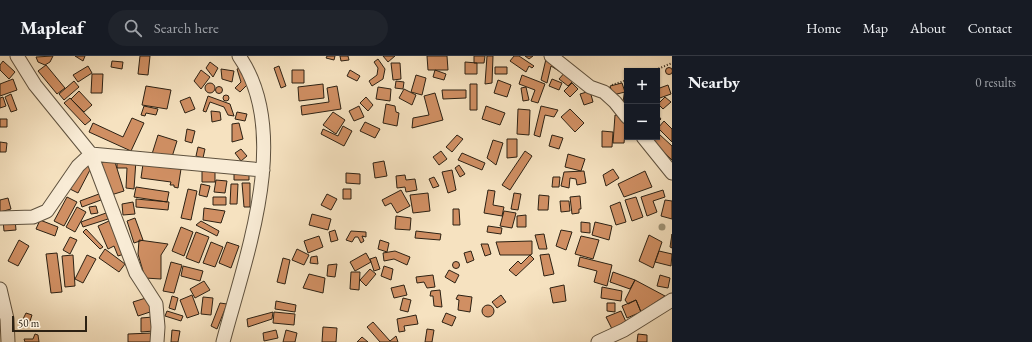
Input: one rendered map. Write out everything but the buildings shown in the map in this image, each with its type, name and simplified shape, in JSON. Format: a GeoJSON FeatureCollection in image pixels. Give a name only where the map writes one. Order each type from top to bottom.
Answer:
{"type":"FeatureCollection","features":[{"type":"Feature","properties":{"kind":"street"},"geometry":{"type":"LineString","coordinates":[[17,56],[35,85],[91,154],[136,274],[156,304],[158,327],[157,342]]}},
{"type":"Feature","properties":{"kind":"street"},"geometry":{"type":"LineString","coordinates":[[223,342],[259,200],[264,148],[259,100],[247,68],[239,56]]}},
{"type":"Feature","properties":{"kind":"street"},"geometry":{"type":"LineString","coordinates":[[551,56],[590,87],[604,92],[624,113]]}},
{"type":"Feature","properties":{"kind":"street"},"geometry":{"type":"LineString","coordinates":[[645,140],[672,173]]}},
{"type":"Feature","properties":{"kind":"street"},"geometry":{"type":"LineString","coordinates":[[0,218],[33,217],[47,212],[78,166],[91,154],[262,170]]}},
{"type":"Feature","properties":{"kind":"street"},"geometry":{"type":"LineString","coordinates":[[0,289],[7,320],[8,342]]}},
{"type":"Feature","properties":{"kind":"street"},"geometry":{"type":"LineString","coordinates":[[598,342],[624,330],[672,300]]}},
{"type":"Feature","properties":{"kind":"path"},"geometry":{"type":"LineString","coordinates":[[660,68],[672,63]]}},
{"type":"Feature","properties":{"kind":"path"},"geometry":{"type":"LineString","coordinates":[[604,92],[608,86],[624,81]]}}]}
